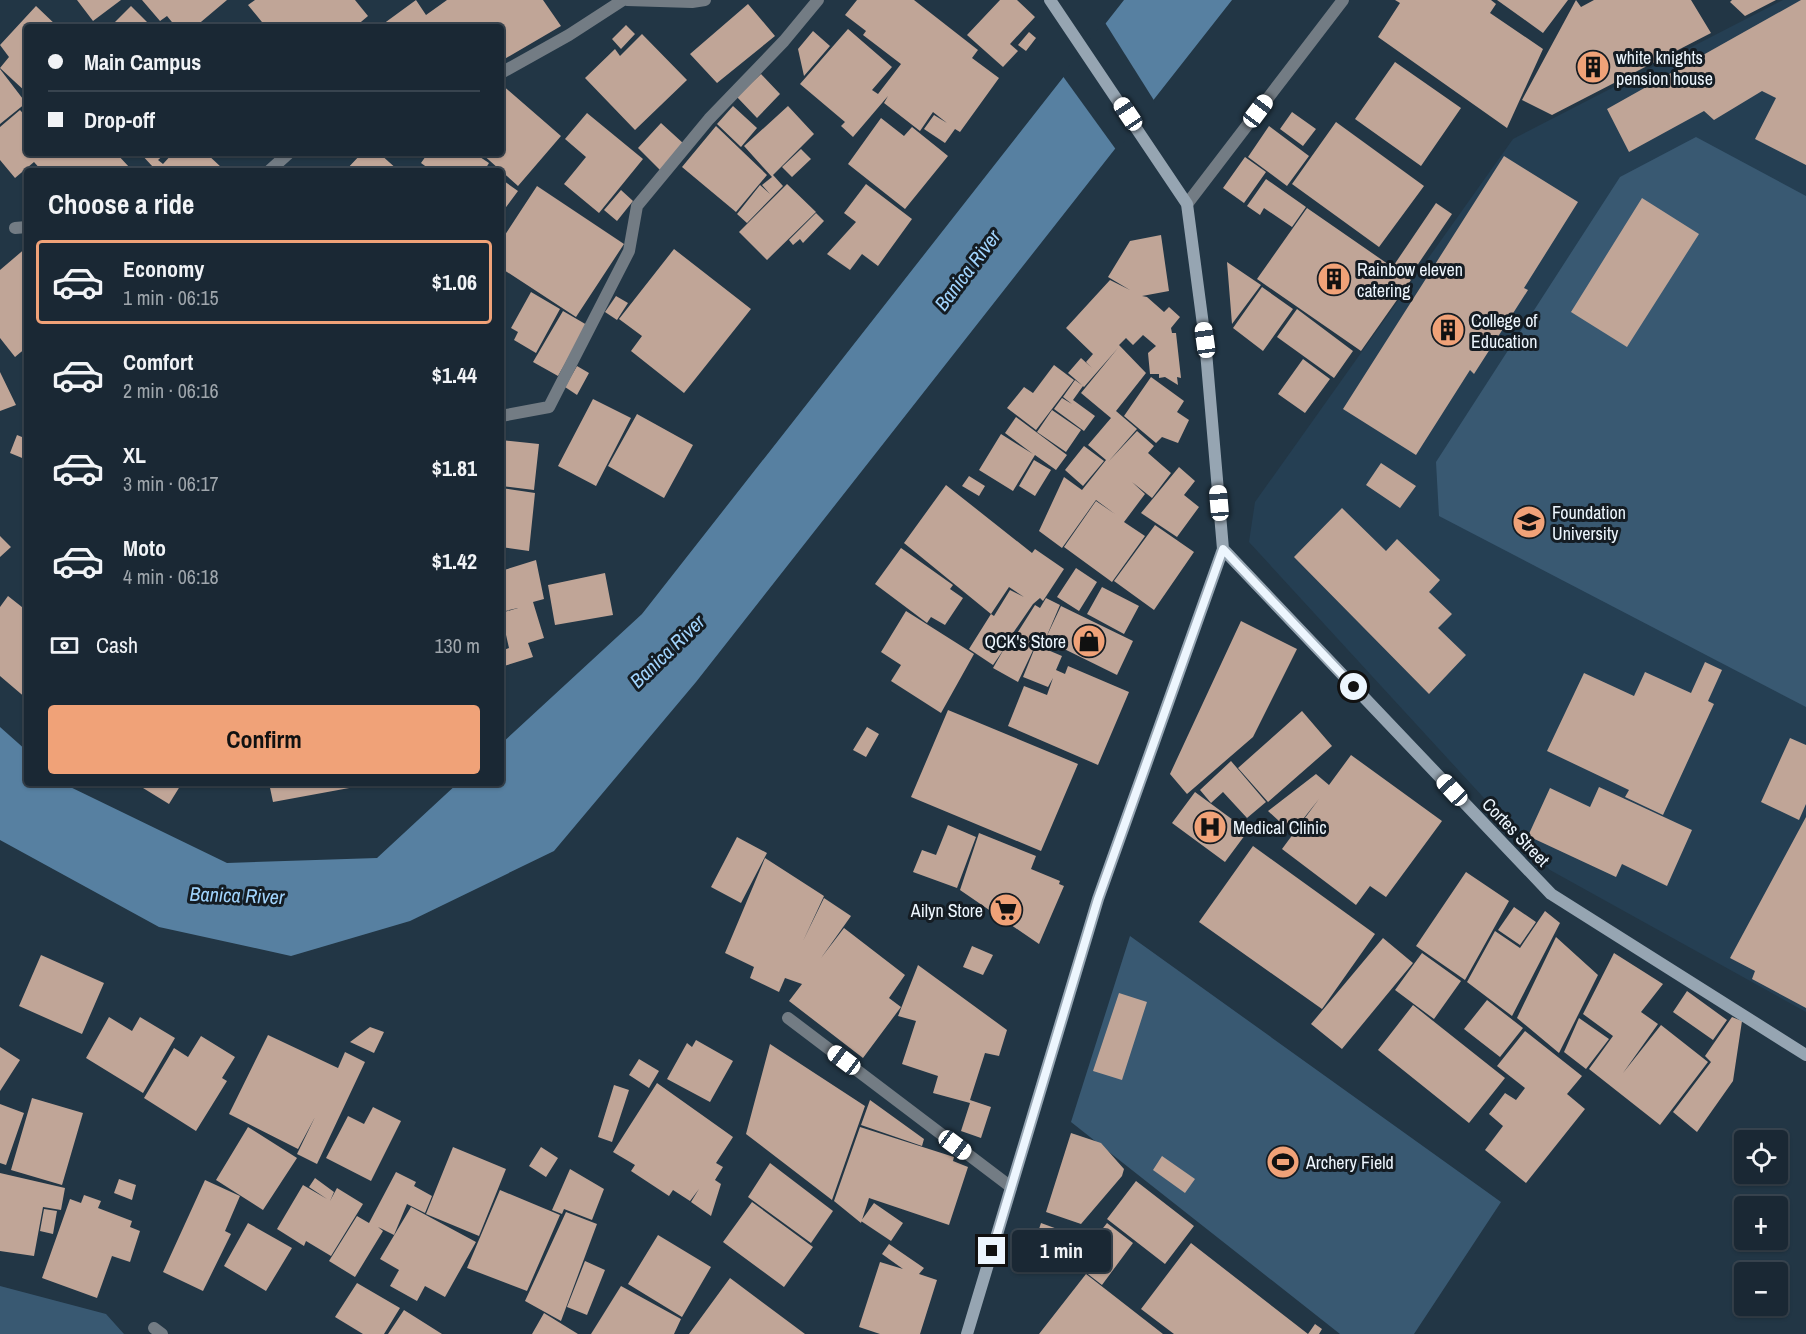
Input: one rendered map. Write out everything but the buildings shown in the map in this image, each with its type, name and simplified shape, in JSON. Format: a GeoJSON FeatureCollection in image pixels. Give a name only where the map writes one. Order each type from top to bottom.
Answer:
{"type":"FeatureCollection","features":[{"type":"Feature","properties":{"kind":"street"},"geometry":{"type":"LineString","coordinates":[[504,70],[569,35],[625,0],[692,2],[705,0]]}},
{"type":"Feature","properties":{"kind":"street"},"geometry":{"type":"LineString","coordinates":[[504,416],[549,408],[629,251],[637,206],[709,119],[784,41],[818,0]]}},
{"type":"Feature","properties":{"kind":"street"},"geometry":{"type":"LineString","coordinates":[[967,1334],[1098,899],[1223,549],[1205,340],[1187,204],[1050,0]]}},
{"type":"Feature","properties":{"kind":"street"},"geometry":{"type":"LineString","coordinates":[[1187,204],[1343,0]]}},
{"type":"Feature","properties":{"kind":"street"},"geometry":{"type":"LineString","coordinates":[[272,168],[286,156]]}},
{"type":"Feature","properties":{"kind":"street","name":"Cortes Street"},"geometry":{"type":"LineString","coordinates":[[1223,549],[1551,894],[1806,1055]]}},
{"type":"Feature","properties":{"kind":"street"},"geometry":{"type":"LineString","coordinates":[[788,1018],[1011,1187]]}},
{"type":"Feature","properties":{"kind":"shaded area","name":"Foundation University"},"geometry":{"type":"Polygon","coordinates":[[[1783,0],[1806,0],[1806,1012],[1550,870],[1249,542],[1255,502],[1513,139],[1783,0]]]}},
{"type":"Feature","properties":{"kind":"shaded area"},"geometry":{"type":"Polygon","coordinates":[[[1696,137],[1806,196],[1806,707],[1439,516],[1436,462],[1620,177],[1696,137]]]}},
{"type":"Feature","properties":{"kind":"shaded area","name":"Archery Field"},"geometry":{"type":"Polygon","coordinates":[[[1130,936],[1501,1202],[1414,1334],[1340,1334],[1071,1122],[1130,936]]]}},
{"type":"Feature","properties":{"kind":"shaded area"},"geometry":{"type":"Polygon","coordinates":[[[0,1286],[106,1314],[124,1334],[0,1334],[0,1286]]]}},
{"type":"Feature","properties":{"kind":"water","name":"Banica River"},"geometry":{"type":"Polygon","coordinates":[[[1124,0],[1232,0],[696,682],[554,851],[410,921],[291,956],[159,927],[0,840],[0,727],[24,748],[24,786],[68,786],[227,863],[377,858],[455,786],[504,786],[504,741],[642,614],[1124,0]]]}},
{"type":"Feature","properties":{"kind":"pier"},"geometry":{"type":"Polygon","coordinates":[[[1104,21],[1155,102],[1117,151],[1062,75],[1104,21]]]}},
{"type":"Feature","properties":{"kind":"place","name":"white knights pension house"},"geometry":{"type":"Point","coordinates":[1593,67]}},
{"type":"Feature","properties":{"kind":"place","name":"Rainbow eleven catering"},"geometry":{"type":"Point","coordinates":[1334,279]}},
{"type":"Feature","properties":{"kind":"place","name":"College of Education"},"geometry":{"type":"Point","coordinates":[1448,330]}},
{"type":"Feature","properties":{"kind":"place","name":"Foundation University"},"geometry":{"type":"Point","coordinates":[1529,522]}},
{"type":"Feature","properties":{"kind":"place","name":"QCK's Store"},"geometry":{"type":"Point","coordinates":[1089,641]}},
{"type":"Feature","properties":{"kind":"place","name":"Medical Clinic"},"geometry":{"type":"Point","coordinates":[1210,827]}},
{"type":"Feature","properties":{"kind":"place","name":"Ailyn Store"},"geometry":{"type":"Point","coordinates":[1006,910]}},
{"type":"Feature","properties":{"kind":"place","name":"Archery Field"},"geometry":{"type":"Point","coordinates":[1283,1162]}},
{"type":"Feature","properties":{"kind":"route"},"geometry":{"type":"LineString","coordinates":[[992,1251],[1098,899],[1223,549],[1354,687]]}}]}
